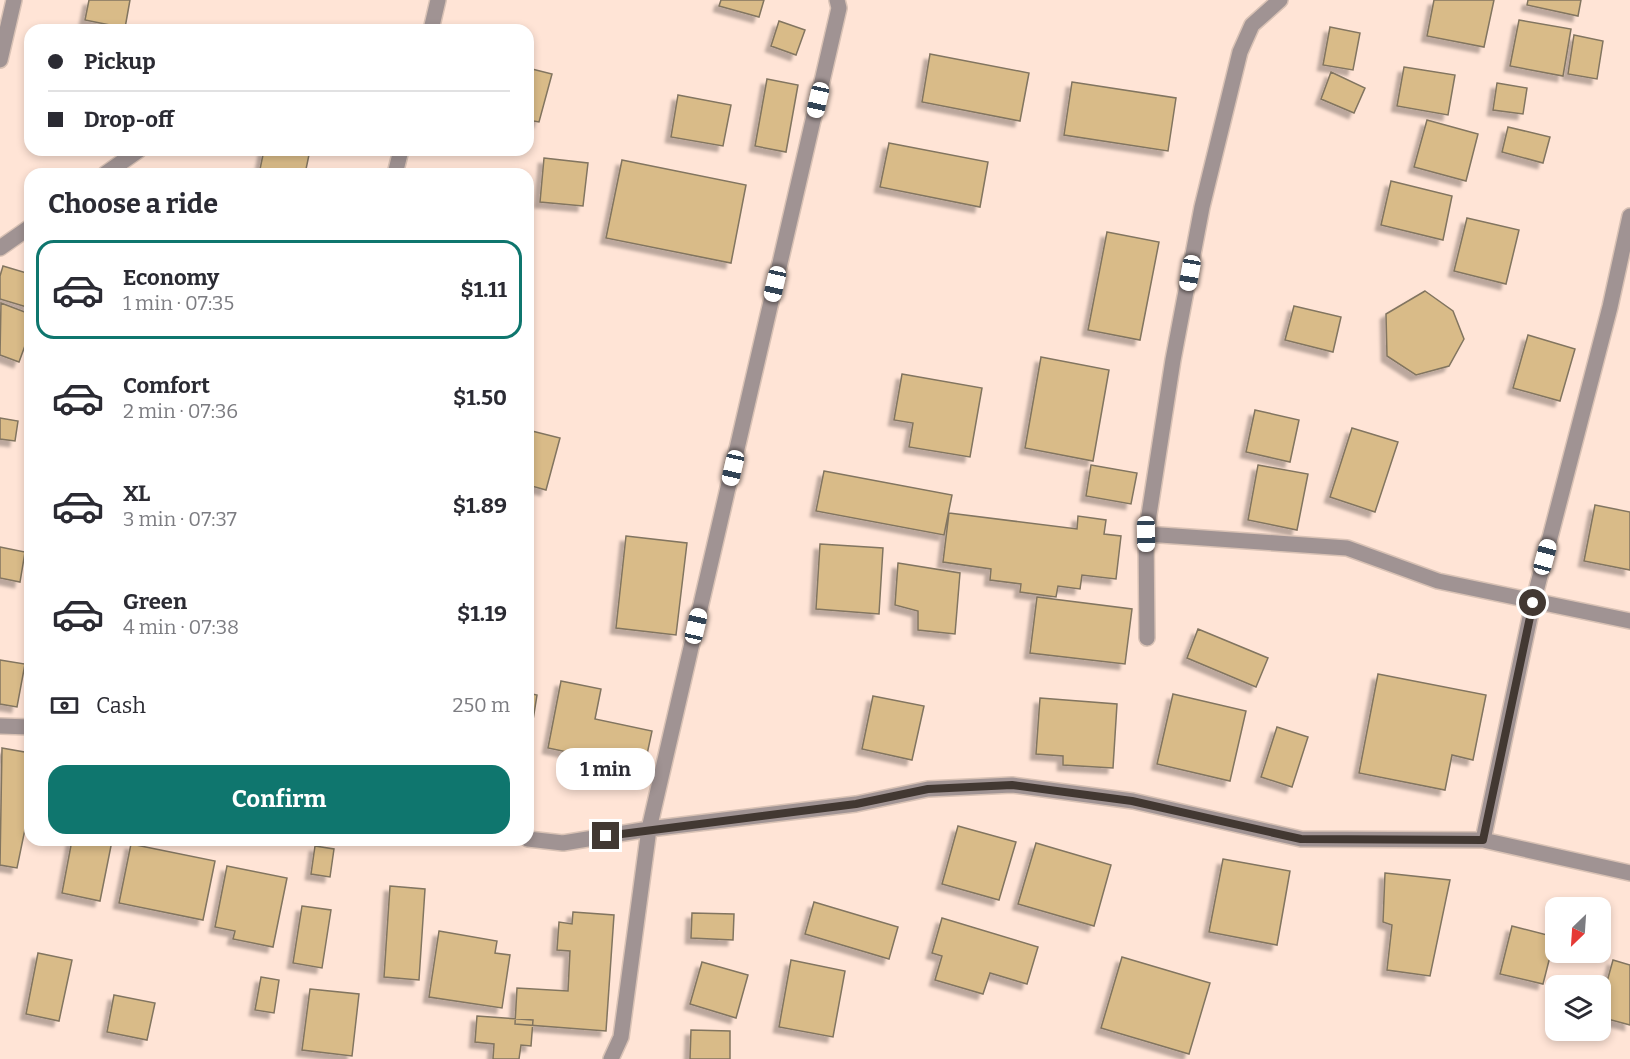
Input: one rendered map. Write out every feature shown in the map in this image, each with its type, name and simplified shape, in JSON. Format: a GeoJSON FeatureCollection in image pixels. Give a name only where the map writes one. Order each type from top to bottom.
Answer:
{"type":"FeatureCollection","features":[{"type":"Feature","properties":{"kind":"street"},"geometry":{"type":"LineString","coordinates":[[0,60],[14,0]]}},
{"type":"Feature","properties":{"kind":"street"},"geometry":{"type":"LineString","coordinates":[[432,24],[438,0]]}},
{"type":"Feature","properties":{"kind":"street"},"geometry":{"type":"LineString","coordinates":[[611,1059],[621,1037],[649,829],[839,8],[837,0]]}},
{"type":"Feature","properties":{"kind":"street"},"geometry":{"type":"LineString","coordinates":[[1147,638],[1146,534],[1173,360],[1202,207],[1240,52],[1252,26],[1280,0]]}},
{"type":"Feature","properties":{"kind":"street"},"geometry":{"type":"LineString","coordinates":[[114,168],[131,156]]}},
{"type":"Feature","properties":{"kind":"street"},"geometry":{"type":"LineString","coordinates":[[1483,840],[1533,603],[1608,318],[1630,216]]}},
{"type":"Feature","properties":{"kind":"street"},"geometry":{"type":"LineString","coordinates":[[0,248],[24,231]]}},
{"type":"Feature","properties":{"kind":"street"},"geometry":{"type":"LineString","coordinates":[[1146,534],[1347,548],[1438,581],[1533,603],[1630,621]]}},
{"type":"Feature","properties":{"kind":"street"},"geometry":{"type":"LineString","coordinates":[[0,726],[24,727]]}},
{"type":"Feature","properties":{"kind":"street"},"geometry":{"type":"LineString","coordinates":[[534,839],[563,843],[649,829],[856,804],[928,789],[1012,785],[1132,801],[1301,839],[1483,840],[1630,873]]}},
{"type":"Feature","properties":{"kind":"building"},"geometry":{"type":"Polygon","coordinates":[[[89,0],[130,0],[126,24],[105,24],[85,20],[89,0]]]}},
{"type":"Feature","properties":{"kind":"building"},"geometry":{"type":"Polygon","coordinates":[[[721,0],[764,0],[759,17],[719,6],[721,0]]]}},
{"type":"Feature","properties":{"kind":"building"},"geometry":{"type":"Polygon","coordinates":[[[1434,0],[1494,0],[1484,47],[1427,36],[1434,0]]]}},
{"type":"Feature","properties":{"kind":"building"},"geometry":{"type":"Polygon","coordinates":[[[1528,0],[1581,0],[1578,16],[1527,5],[1528,0]]]}},
{"type":"Feature","properties":{"kind":"building"},"geometry":{"type":"Polygon","coordinates":[[[1519,20],[1571,29],[1563,76],[1510,66],[1519,20]]]}},
{"type":"Feature","properties":{"kind":"building"},"geometry":{"type":"Polygon","coordinates":[[[779,21],[805,30],[796,55],[771,46],[779,21]]]}},
{"type":"Feature","properties":{"kind":"building"},"geometry":{"type":"Polygon","coordinates":[[[1330,27],[1360,33],[1353,70],[1323,65],[1330,27]]]}},
{"type":"Feature","properties":{"kind":"building"},"geometry":{"type":"Polygon","coordinates":[[[1574,35],[1603,41],[1597,79],[1568,74],[1574,35]]]}},
{"type":"Feature","properties":{"kind":"building"},"geometry":{"type":"Polygon","coordinates":[[[930,54],[1029,73],[1020,121],[922,102],[930,54]]]}},
{"type":"Feature","properties":{"kind":"building"},"geometry":{"type":"Polygon","coordinates":[[[1404,67],[1455,75],[1448,115],[1397,106],[1404,67]]]}},
{"type":"Feature","properties":{"kind":"building"},"geometry":{"type":"Polygon","coordinates":[[[534,70],[552,74],[539,122],[534,121],[534,70]]]}},
{"type":"Feature","properties":{"kind":"building"},"geometry":{"type":"Polygon","coordinates":[[[1331,72],[1365,88],[1354,113],[1321,99],[1331,72]]]}},
{"type":"Feature","properties":{"kind":"building"},"geometry":{"type":"Polygon","coordinates":[[[767,79],[798,85],[786,152],[755,146],[767,79]]]}},
{"type":"Feature","properties":{"kind":"building"},"geometry":{"type":"Polygon","coordinates":[[[1072,82],[1176,98],[1168,151],[1064,135],[1072,82]]]}},
{"type":"Feature","properties":{"kind":"building"},"geometry":{"type":"Polygon","coordinates":[[[1497,83],[1527,88],[1523,114],[1493,110],[1497,83]]]}},
{"type":"Feature","properties":{"kind":"building"},"geometry":{"type":"Polygon","coordinates":[[[678,95],[731,105],[723,146],[671,137],[678,95]]]}},
{"type":"Feature","properties":{"kind":"building"},"geometry":{"type":"Polygon","coordinates":[[[1427,120],[1478,134],[1466,181],[1414,167],[1427,120]]]}},
{"type":"Feature","properties":{"kind":"building"},"geometry":{"type":"Polygon","coordinates":[[[1508,127],[1550,137],[1543,163],[1502,152],[1508,127]]]}},
{"type":"Feature","properties":{"kind":"building"},"geometry":{"type":"Polygon","coordinates":[[[889,143],[988,162],[980,207],[880,187],[889,143]]]}},
{"type":"Feature","properties":{"kind":"building"},"geometry":{"type":"Polygon","coordinates":[[[263,156],[309,156],[306,168],[260,168],[263,156]]]}},
{"type":"Feature","properties":{"kind":"building"},"geometry":{"type":"Polygon","coordinates":[[[544,158],[588,163],[583,206],[540,202],[544,158]]]}},
{"type":"Feature","properties":{"kind":"building"},"geometry":{"type":"Polygon","coordinates":[[[622,160],[746,185],[731,263],[606,238],[622,160]]]}},
{"type":"Feature","properties":{"kind":"building"},"geometry":{"type":"Polygon","coordinates":[[[1391,181],[1452,196],[1443,240],[1381,225],[1391,181]]]}},
{"type":"Feature","properties":{"kind":"building"},"geometry":{"type":"Polygon","coordinates":[[[1467,218],[1519,230],[1506,284],[1454,271],[1467,218]]]}},
{"type":"Feature","properties":{"kind":"building"},"geometry":{"type":"Polygon","coordinates":[[[1107,232],[1159,242],[1140,340],[1088,330],[1107,232]]]}},
{"type":"Feature","properties":{"kind":"building"},"geometry":{"type":"Polygon","coordinates":[[[3,266],[24,272],[24,306],[0,299],[0,276],[3,266]]]}},
{"type":"Feature","properties":{"kind":"building"},"geometry":{"type":"Polygon","coordinates":[[[1425,291],[1453,311],[1464,339],[1449,366],[1416,375],[1387,356],[1386,314],[1425,291]]]}},
{"type":"Feature","properties":{"kind":"building"},"geometry":{"type":"Polygon","coordinates":[[[1,303],[24,312],[24,348],[19,362],[0,355],[1,303]]]}},
{"type":"Feature","properties":{"kind":"building"},"geometry":{"type":"Polygon","coordinates":[[[1294,306],[1341,317],[1333,352],[1285,340],[1294,306]]]}},
{"type":"Feature","properties":{"kind":"building"},"geometry":{"type":"Polygon","coordinates":[[[1528,335],[1575,349],[1560,401],[1513,388],[1528,335]]]}},
{"type":"Feature","properties":{"kind":"building"},"geometry":{"type":"Polygon","coordinates":[[[1041,357],[1109,370],[1093,461],[1025,448],[1041,357]]]}},
{"type":"Feature","properties":{"kind":"building"},"geometry":{"type":"Polygon","coordinates":[[[902,374],[982,388],[970,457],[909,447],[913,423],[894,420],[902,374]]]}},
{"type":"Feature","properties":{"kind":"building"},"geometry":{"type":"Polygon","coordinates":[[[1255,410],[1299,420],[1290,462],[1246,452],[1255,410]]]}},
{"type":"Feature","properties":{"kind":"building"},"geometry":{"type":"Polygon","coordinates":[[[0,418],[18,421],[15,441],[0,439],[0,418]]]}},
{"type":"Feature","properties":{"kind":"building"},"geometry":{"type":"Polygon","coordinates":[[[1352,428],[1398,442],[1375,512],[1330,497],[1352,428]]]}},
{"type":"Feature","properties":{"kind":"building"},"geometry":{"type":"Polygon","coordinates":[[[534,432],[560,438],[546,490],[534,487],[534,432]]]}},
{"type":"Feature","properties":{"kind":"building"},"geometry":{"type":"Polygon","coordinates":[[[1091,465],[1137,473],[1131,504],[1086,496],[1091,465]]]}},
{"type":"Feature","properties":{"kind":"building"},"geometry":{"type":"Polygon","coordinates":[[[1258,465],[1308,474],[1297,530],[1248,520],[1258,465]]]}},
{"type":"Feature","properties":{"kind":"building"},"geometry":{"type":"Polygon","coordinates":[[[824,471],[952,495],[944,535],[816,511],[824,471]]]}},
{"type":"Feature","properties":{"kind":"building"},"geometry":{"type":"Polygon","coordinates":[[[1595,505],[1630,512],[1630,570],[1584,561],[1595,505]]]}},
{"type":"Feature","properties":{"kind":"building"},"geometry":{"type":"Polygon","coordinates":[[[949,513],[1077,529],[1078,516],[1106,520],[1104,534],[1121,536],[1116,579],[1082,575],[1080,589],[1058,586],[1056,597],[1020,592],[1021,584],[990,580],[991,569],[943,562],[949,513]]]}},
{"type":"Feature","properties":{"kind":"building"},"geometry":{"type":"Polygon","coordinates":[[[626,536],[687,543],[676,635],[616,628],[626,536]]]}},
{"type":"Feature","properties":{"kind":"building"},"geometry":{"type":"Polygon","coordinates":[[[820,544],[883,548],[879,614],[816,609],[820,544]]]}},
{"type":"Feature","properties":{"kind":"building"},"geometry":{"type":"Polygon","coordinates":[[[0,547],[24,552],[20,582],[0,578],[0,547]]]}},
{"type":"Feature","properties":{"kind":"building"},"geometry":{"type":"Polygon","coordinates":[[[898,563],[960,573],[955,634],[918,630],[918,611],[895,605],[898,563]]]}},
{"type":"Feature","properties":{"kind":"building"},"geometry":{"type":"Polygon","coordinates":[[[1037,597],[1132,609],[1125,664],[1030,653],[1037,597]]]}},
{"type":"Feature","properties":{"kind":"building"},"geometry":{"type":"Polygon","coordinates":[[[1198,629],[1268,658],[1256,687],[1187,658],[1198,629]]]}},
{"type":"Feature","properties":{"kind":"building"},"geometry":{"type":"Polygon","coordinates":[[[0,660],[24,664],[17,707],[0,704],[0,660]]]}},
{"type":"Feature","properties":{"kind":"building"},"geometry":{"type":"Polygon","coordinates":[[[1378,674],[1486,695],[1473,760],[1452,755],[1445,790],[1359,773],[1378,674]]]}},
{"type":"Feature","properties":{"kind":"building"},"geometry":{"type":"Polygon","coordinates":[[[561,681],[601,689],[595,719],[652,731],[646,759],[626,755],[625,764],[548,748],[561,681]]]}},
{"type":"Feature","properties":{"kind":"building"},"geometry":{"type":"Polygon","coordinates":[[[534,694],[537,695],[534,714],[534,694]]]}},
{"type":"Feature","properties":{"kind":"building"},"geometry":{"type":"Polygon","coordinates":[[[1173,694],[1246,711],[1230,781],[1157,764],[1173,694]]]}},
{"type":"Feature","properties":{"kind":"building"},"geometry":{"type":"Polygon","coordinates":[[[873,696],[924,706],[912,760],[862,749],[873,696]]]}},
{"type":"Feature","properties":{"kind":"building"},"geometry":{"type":"Polygon","coordinates":[[[1040,698],[1117,704],[1113,768],[1063,765],[1063,756],[1036,754],[1040,698]]]}},
{"type":"Feature","properties":{"kind":"building"},"geometry":{"type":"Polygon","coordinates":[[[1277,727],[1308,737],[1292,787],[1261,777],[1277,727]]]}},
{"type":"Feature","properties":{"kind":"building"},"geometry":{"type":"Polygon","coordinates":[[[2,748],[24,752],[24,834],[17,868],[0,865],[2,748]]]}},
{"type":"Feature","properties":{"kind":"building"},"geometry":{"type":"Polygon","coordinates":[[[958,826],[1016,842],[999,900],[942,884],[958,826]]]}},
{"type":"Feature","properties":{"kind":"building"},"geometry":{"type":"Polygon","coordinates":[[[1036,843],[1111,865],[1094,926],[1018,904],[1036,843]]]}},
{"type":"Feature","properties":{"kind":"building"},"geometry":{"type":"Polygon","coordinates":[[[71,846],[111,846],[100,901],[62,893],[71,846]]]}},
{"type":"Feature","properties":{"kind":"building"},"geometry":{"type":"Polygon","coordinates":[[[131,846],[141,846],[215,861],[203,920],[119,903],[131,846]]]}},
{"type":"Feature","properties":{"kind":"building"},"geometry":{"type":"Polygon","coordinates":[[[315,846],[334,849],[330,877],[311,874],[315,846]]]}},
{"type":"Feature","properties":{"kind":"building"},"geometry":{"type":"Polygon","coordinates":[[[1223,859],[1290,871],[1277,945],[1209,932],[1223,859]]]}},
{"type":"Feature","properties":{"kind":"building"},"geometry":{"type":"Polygon","coordinates":[[[227,866],[287,878],[273,947],[233,939],[235,931],[215,927],[227,866]]]}},
{"type":"Feature","properties":{"kind":"building"},"geometry":{"type":"Polygon","coordinates":[[[1385,873],[1450,880],[1430,976],[1387,970],[1392,925],[1383,922],[1385,873]]]}},
{"type":"Feature","properties":{"kind":"building"},"geometry":{"type":"Polygon","coordinates":[[[390,886],[425,889],[419,980],[384,977],[390,886]]]}},
{"type":"Feature","properties":{"kind":"building"},"geometry":{"type":"Polygon","coordinates":[[[814,902],[898,927],[889,959],[805,934],[814,902]]]}},
{"type":"Feature","properties":{"kind":"building"},"geometry":{"type":"Polygon","coordinates":[[[302,906],[331,910],[322,968],[293,963],[302,906]]]}},
{"type":"Feature","properties":{"kind":"building"},"geometry":{"type":"Polygon","coordinates":[[[573,912],[614,915],[606,1031],[515,1024],[517,988],[568,991],[570,951],[557,950],[559,922],[572,924],[573,912]]]}},
{"type":"Feature","properties":{"kind":"building"},"geometry":{"type":"Polygon","coordinates":[[[692,913],[734,914],[733,940],[691,938],[692,913]]]}},
{"type":"Feature","properties":{"kind":"building"},"geometry":{"type":"Polygon","coordinates":[[[942,918],[1038,947],[1027,984],[990,973],[983,994],[935,980],[942,956],[932,953],[942,918]]]}},
{"type":"Feature","properties":{"kind":"building"},"geometry":{"type":"Polygon","coordinates":[[[1512,926],[1545,934],[1545,963],[1548,963],[1543,984],[1500,974],[1512,926]]]}},
{"type":"Feature","properties":{"kind":"building"},"geometry":{"type":"Polygon","coordinates":[[[439,931],[497,941],[495,953],[510,955],[502,1008],[429,997],[439,931]]]}},
{"type":"Feature","properties":{"kind":"building"},"geometry":{"type":"Polygon","coordinates":[[[38,953],[72,960],[59,1021],[26,1014],[38,953]]]}},
{"type":"Feature","properties":{"kind":"building"},"geometry":{"type":"Polygon","coordinates":[[[1122,957],[1210,983],[1189,1054],[1101,1028],[1122,957]]]}},
{"type":"Feature","properties":{"kind":"building"},"geometry":{"type":"Polygon","coordinates":[[[791,960],[845,971],[833,1037],[779,1027],[791,960]]]}},
{"type":"Feature","properties":{"kind":"building"},"geometry":{"type":"Polygon","coordinates":[[[1613,960],[1630,965],[1630,1025],[1611,1020],[1611,975],[1609,975],[1613,960]]]}},
{"type":"Feature","properties":{"kind":"building"},"geometry":{"type":"Polygon","coordinates":[[[702,962],[748,975],[736,1018],[690,1004],[702,962]]]}},
{"type":"Feature","properties":{"kind":"building"},"geometry":{"type":"Polygon","coordinates":[[[261,977],[279,980],[274,1013],[255,1010],[261,977]]]}},
{"type":"Feature","properties":{"kind":"building"},"geometry":{"type":"Polygon","coordinates":[[[310,989],[359,994],[352,1056],[302,1050],[310,989]]]}},
{"type":"Feature","properties":{"kind":"building"},"geometry":{"type":"Polygon","coordinates":[[[114,995],[155,1003],[147,1040],[107,1032],[114,995]]]}},
{"type":"Feature","properties":{"kind":"building"},"geometry":{"type":"Polygon","coordinates":[[[477,1016],[533,1020],[531,1046],[521,1045],[519,1059],[493,1059],[494,1044],[475,1042],[477,1016]]]}},
{"type":"Feature","properties":{"kind":"building"},"geometry":{"type":"Polygon","coordinates":[[[691,1030],[730,1031],[730,1059],[690,1059],[691,1030]]]}},
{"type":"Feature","properties":{"kind":"route"},"geometry":{"type":"LineString","coordinates":[[606,836],[856,804],[928,789],[967,785],[1012,785],[1132,801],[1301,839],[1483,840],[1533,603]]}}]}
